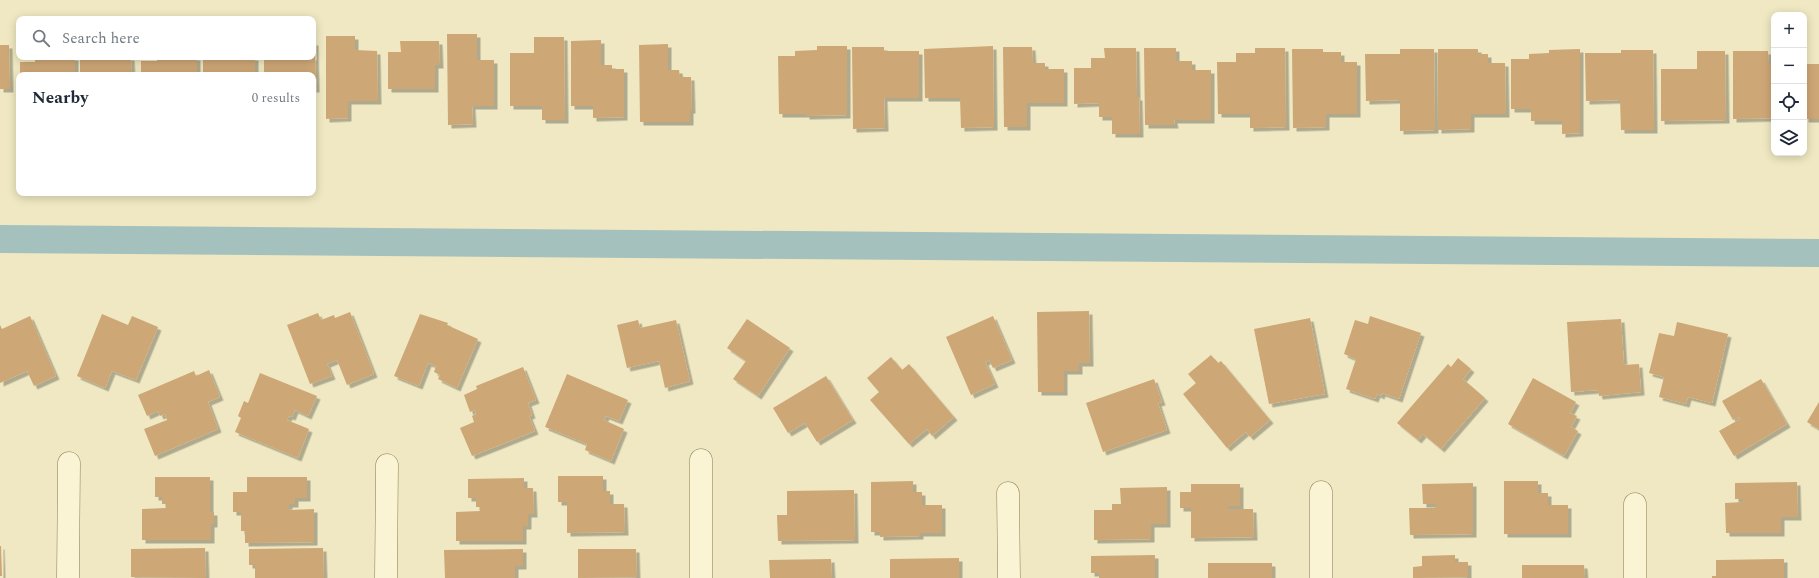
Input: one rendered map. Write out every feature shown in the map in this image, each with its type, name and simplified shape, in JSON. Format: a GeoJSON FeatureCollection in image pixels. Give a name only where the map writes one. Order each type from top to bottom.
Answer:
{"type":"FeatureCollection","features":[{"type":"Feature","properties":{"kind":"street"},"geometry":{"type":"LineString","coordinates":[[700,460],[701,578]]}},
{"type":"Feature","properties":{"kind":"street"},"geometry":{"type":"LineString","coordinates":[[68,578],[69,463]]}},
{"type":"Feature","properties":{"kind":"street"},"geometry":{"type":"LineString","coordinates":[[386,578],[387,465]]}},
{"type":"Feature","properties":{"kind":"street"},"geometry":{"type":"LineString","coordinates":[[1321,492],[1321,578]]}},
{"type":"Feature","properties":{"kind":"street"},"geometry":{"type":"LineString","coordinates":[[1008,493],[1009,578]]}},
{"type":"Feature","properties":{"kind":"street"},"geometry":{"type":"LineString","coordinates":[[1635,504],[1635,578]]}},
{"type":"Feature","properties":{"kind":"building"},"geometry":{"type":"Polygon","coordinates":[[[447,34],[477,34],[477,60],[494,60],[494,106],[472,106],[473,124],[448,125],[447,34]]]}},
{"type":"Feature","properties":{"kind":"building"},"geometry":{"type":"Polygon","coordinates":[[[326,36],[355,36],[355,50],[377,51],[378,101],[348,101],[348,118],[326,119],[326,36]]]}},
{"type":"Feature","properties":{"kind":"building"},"geometry":{"type":"Polygon","coordinates":[[[534,37],[564,37],[565,120],[542,120],[542,106],[510,106],[510,53],[534,53],[534,37]]]}},
{"type":"Feature","properties":{"kind":"building"},"geometry":{"type":"Polygon","coordinates":[[[601,40],[601,65],[612,65],[612,69],[624,69],[624,117],[593,118],[593,106],[571,106],[571,41],[601,40]]]}},
{"type":"Feature","properties":{"kind":"building"},"geometry":{"type":"Polygon","coordinates":[[[400,41],[439,41],[440,65],[435,65],[435,89],[388,89],[388,52],[401,52],[400,41]]]}},
{"type":"Feature","properties":{"kind":"building"},"geometry":{"type":"Polygon","coordinates":[[[668,44],[668,70],[679,70],[680,77],[691,77],[692,110],[690,110],[690,122],[640,122],[639,45],[668,44]]]}},
{"type":"Feature","properties":{"kind":"building"},"geometry":{"type":"Polygon","coordinates":[[[0,45],[9,45],[10,89],[0,89],[0,45]]]}},
{"type":"Feature","properties":{"kind":"building"},"geometry":{"type":"Polygon","coordinates":[[[817,46],[847,46],[847,115],[806,116],[806,114],[779,114],[778,56],[795,56],[795,51],[817,50],[817,46]]]}},
{"type":"Feature","properties":{"kind":"building"},"geometry":{"type":"Polygon","coordinates":[[[993,46],[994,127],[961,128],[960,98],[925,98],[924,49],[993,46]]]}},
{"type":"Feature","properties":{"kind":"building"},"geometry":{"type":"Polygon","coordinates":[[[852,47],[884,47],[884,51],[919,51],[919,98],[884,98],[885,128],[853,129],[852,47]]]}},
{"type":"Feature","properties":{"kind":"building"},"geometry":{"type":"Polygon","coordinates":[[[1003,47],[1032,47],[1033,63],[1045,63],[1045,69],[1064,69],[1064,103],[1027,103],[1027,127],[1004,127],[1003,47]]]}},
{"type":"Feature","properties":{"kind":"building"},"geometry":{"type":"Polygon","coordinates":[[[1104,48],[1136,48],[1137,97],[1139,97],[1140,134],[1112,134],[1112,117],[1099,117],[1099,103],[1074,104],[1074,68],[1091,68],[1091,58],[1105,58],[1104,48]]]}},
{"type":"Feature","properties":{"kind":"building"},"geometry":{"type":"Polygon","coordinates":[[[1144,48],[1176,48],[1176,61],[1192,61],[1192,70],[1211,70],[1211,120],[1174,120],[1175,125],[1145,125],[1144,48]]]}},
{"type":"Feature","properties":{"kind":"building"},"geometry":{"type":"Polygon","coordinates":[[[1255,48],[1285,48],[1286,127],[1250,128],[1250,114],[1218,114],[1217,62],[1236,62],[1236,53],[1255,53],[1255,48]]]}},
{"type":"Feature","properties":{"kind":"building"},"geometry":{"type":"Polygon","coordinates":[[[1292,49],[1323,49],[1323,52],[1341,52],[1341,62],[1357,62],[1357,114],[1326,114],[1326,127],[1293,128],[1292,49]]]}},
{"type":"Feature","properties":{"kind":"building"},"geometry":{"type":"Polygon","coordinates":[[[1400,49],[1434,49],[1435,130],[1400,131],[1400,100],[1366,101],[1365,54],[1400,54],[1400,49]]]}},
{"type":"Feature","properties":{"kind":"building"},"geometry":{"type":"Polygon","coordinates":[[[1438,49],[1478,49],[1478,54],[1488,54],[1488,63],[1505,63],[1506,114],[1471,114],[1471,129],[1438,130],[1438,49]]]}},
{"type":"Feature","properties":{"kind":"building"},"geometry":{"type":"Polygon","coordinates":[[[1580,49],[1580,133],[1562,134],[1562,121],[1531,121],[1531,109],[1511,109],[1511,59],[1529,59],[1529,54],[1549,53],[1549,50],[1580,49]]]}},
{"type":"Feature","properties":{"kind":"building"},"geometry":{"type":"Polygon","coordinates":[[[1621,50],[1653,50],[1654,130],[1621,130],[1620,100],[1586,101],[1585,53],[1621,53],[1621,50]]]}},
{"type":"Feature","properties":{"kind":"building"},"geometry":{"type":"Polygon","coordinates":[[[1697,51],[1725,51],[1726,120],[1661,121],[1661,69],[1697,69],[1697,51]]]}},
{"type":"Feature","properties":{"kind":"building"},"geometry":{"type":"Polygon","coordinates":[[[1733,51],[1768,51],[1769,64],[1771,64],[1771,118],[1733,119],[1733,51]]]}},
{"type":"Feature","properties":{"kind":"building"},"geometry":{"type":"Polygon","coordinates":[[[35,60],[75,60],[75,72],[20,72],[20,62],[35,62],[35,60]]]}},
{"type":"Feature","properties":{"kind":"building"},"geometry":{"type":"Polygon","coordinates":[[[80,60],[131,60],[132,72],[80,72],[80,60]]]}},
{"type":"Feature","properties":{"kind":"building"},"geometry":{"type":"Polygon","coordinates":[[[197,60],[197,72],[141,72],[141,61],[197,60]]]}},
{"type":"Feature","properties":{"kind":"building"},"geometry":{"type":"Polygon","coordinates":[[[203,60],[255,60],[255,72],[203,72],[203,60]]]}},
{"type":"Feature","properties":{"kind":"building"},"geometry":{"type":"Polygon","coordinates":[[[264,60],[315,60],[316,72],[264,72],[264,60]]]}},
{"type":"Feature","properties":{"kind":"building"},"geometry":{"type":"Polygon","coordinates":[[[1807,64],[1819,64],[1819,119],[1807,119],[1807,64]]]}},
{"type":"Feature","properties":{"kind":"building"},"geometry":{"type":"Polygon","coordinates":[[[1089,311],[1090,363],[1079,363],[1079,371],[1064,371],[1064,392],[1038,392],[1037,312],[1089,311]]]}},
{"type":"Feature","properties":{"kind":"building"},"geometry":{"type":"Polygon","coordinates":[[[350,312],[374,374],[347,385],[337,360],[327,364],[332,376],[310,384],[287,325],[318,313],[321,320],[334,315],[335,318],[350,312]]]}},
{"type":"Feature","properties":{"kind":"building"},"geometry":{"type":"Polygon","coordinates":[[[102,314],[128,325],[132,316],[158,327],[136,380],[112,371],[105,388],[77,376],[102,314]]]}},
{"type":"Feature","properties":{"kind":"building"},"geometry":{"type":"Polygon","coordinates":[[[420,314],[448,323],[447,325],[478,339],[457,388],[438,379],[440,375],[434,372],[436,366],[428,363],[419,386],[394,376],[420,314]]]}},
{"type":"Feature","properties":{"kind":"building"},"geometry":{"type":"Polygon","coordinates":[[[30,316],[56,376],[34,386],[27,371],[0,383],[0,325],[2,329],[30,316]]]}},
{"type":"Feature","properties":{"kind":"building"},"geometry":{"type":"Polygon","coordinates":[[[993,316],[1012,360],[993,368],[989,360],[985,362],[995,384],[971,395],[946,337],[993,316]]]}},
{"type":"Feature","properties":{"kind":"building"},"geometry":{"type":"Polygon","coordinates":[[[1370,316],[1421,333],[1399,399],[1382,393],[1381,396],[1377,394],[1375,399],[1346,389],[1356,359],[1344,354],[1355,320],[1368,324],[1370,316]]]}},
{"type":"Feature","properties":{"kind":"building"},"geometry":{"type":"Polygon","coordinates":[[[1310,318],[1325,394],[1269,404],[1254,329],[1310,318]]]}},
{"type":"Feature","properties":{"kind":"building"},"geometry":{"type":"Polygon","coordinates":[[[747,319],[790,348],[758,396],[733,379],[746,361],[727,348],[747,319]]]}},
{"type":"Feature","properties":{"kind":"building"},"geometry":{"type":"Polygon","coordinates":[[[1621,319],[1624,365],[1639,364],[1641,392],[1599,396],[1598,390],[1571,392],[1567,322],[1621,319]]]}},
{"type":"Feature","properties":{"kind":"building"},"geometry":{"type":"Polygon","coordinates":[[[638,320],[640,328],[676,320],[690,381],[665,388],[659,361],[627,368],[617,325],[638,320]]]}},
{"type":"Feature","properties":{"kind":"building"},"geometry":{"type":"Polygon","coordinates":[[[1677,322],[1728,334],[1712,403],[1688,397],[1686,404],[1659,397],[1664,377],[1649,373],[1659,333],[1674,336],[1677,322]]]}},
{"type":"Feature","properties":{"kind":"building"},"geometry":{"type":"Polygon","coordinates":[[[1211,355],[1218,363],[1221,361],[1270,420],[1250,437],[1246,432],[1227,448],[1183,394],[1196,383],[1188,374],[1211,355]]]}},
{"type":"Feature","properties":{"kind":"building"},"geometry":{"type":"Polygon","coordinates":[[[891,357],[902,370],[909,364],[954,417],[932,436],[927,429],[909,444],[870,400],[879,392],[867,378],[891,357]]]}},
{"type":"Feature","properties":{"kind":"building"},"geometry":{"type":"Polygon","coordinates":[[[1458,358],[1471,369],[1463,379],[1485,398],[1441,449],[1423,434],[1418,440],[1397,423],[1448,364],[1451,367],[1458,358]]]}},
{"type":"Feature","properties":{"kind":"building"},"geometry":{"type":"Polygon","coordinates":[[[523,367],[536,400],[528,403],[532,415],[529,416],[535,431],[472,456],[460,428],[474,422],[472,416],[476,414],[475,410],[470,412],[464,395],[477,389],[476,386],[523,367]]]}},
{"type":"Feature","properties":{"kind":"building"},"geometry":{"type":"Polygon","coordinates":[[[209,370],[220,397],[208,402],[218,429],[155,456],[144,429],[167,420],[165,414],[160,416],[158,411],[147,416],[138,395],[194,371],[196,376],[209,370]]]}},
{"type":"Feature","properties":{"kind":"building"},"geometry":{"type":"Polygon","coordinates":[[[260,373],[317,396],[308,416],[295,410],[292,417],[289,416],[287,420],[309,429],[298,458],[235,432],[241,418],[238,416],[244,401],[248,403],[260,373]]]}},
{"type":"Feature","properties":{"kind":"building"},"geometry":{"type":"Polygon","coordinates":[[[567,374],[628,400],[619,421],[606,416],[604,420],[624,429],[611,461],[585,450],[587,444],[545,427],[567,374]]]}},
{"type":"Feature","properties":{"kind":"building"},"geometry":{"type":"Polygon","coordinates":[[[826,376],[853,420],[817,442],[805,423],[788,433],[773,408],[826,376]]]}},
{"type":"Feature","properties":{"kind":"building"},"geometry":{"type":"Polygon","coordinates":[[[1533,378],[1576,402],[1570,413],[1577,416],[1571,427],[1578,431],[1564,456],[1508,424],[1533,378]]]}},
{"type":"Feature","properties":{"kind":"building"},"geometry":{"type":"Polygon","coordinates":[[[1154,379],[1162,402],[1158,403],[1167,430],[1103,452],[1086,403],[1154,379]]]}},
{"type":"Feature","properties":{"kind":"building"},"geometry":{"type":"Polygon","coordinates":[[[1761,379],[1787,424],[1734,456],[1719,431],[1740,419],[1739,417],[1733,420],[1722,401],[1761,379]]]}},
{"type":"Feature","properties":{"kind":"building"},"geometry":{"type":"Polygon","coordinates":[[[1819,402],[1819,429],[1807,422],[1819,402]]]}},
{"type":"Feature","properties":{"kind":"building"},"geometry":{"type":"Polygon","coordinates":[[[558,476],[603,476],[603,491],[610,491],[610,504],[624,504],[625,532],[567,533],[567,502],[558,502],[558,476]]]}},
{"type":"Feature","properties":{"kind":"building"},"geometry":{"type":"Polygon","coordinates":[[[155,477],[210,477],[210,512],[214,512],[214,524],[211,524],[211,540],[142,540],[142,509],[166,508],[166,504],[162,504],[162,497],[155,497],[155,477]]]}},
{"type":"Feature","properties":{"kind":"building"},"geometry":{"type":"Polygon","coordinates":[[[247,477],[307,477],[307,498],[295,498],[295,504],[289,504],[289,510],[314,509],[314,542],[245,543],[245,531],[241,531],[241,512],[233,512],[233,492],[247,492],[247,477]]]}},
{"type":"Feature","properties":{"kind":"building"},"geometry":{"type":"Polygon","coordinates":[[[524,478],[524,488],[533,488],[534,514],[528,514],[528,526],[523,526],[523,541],[456,541],[456,512],[480,511],[480,507],[476,507],[476,498],[468,498],[468,479],[524,478]]]}},
{"type":"Feature","properties":{"kind":"building"},"geometry":{"type":"Polygon","coordinates":[[[913,481],[913,492],[922,492],[922,505],[942,505],[942,533],[920,533],[920,536],[880,537],[880,532],[871,532],[871,482],[913,481]]]}},
{"type":"Feature","properties":{"kind":"building"},"geometry":{"type":"Polygon","coordinates":[[[1504,481],[1538,481],[1538,493],[1548,493],[1548,505],[1568,505],[1568,534],[1504,534],[1504,481]]]}},
{"type":"Feature","properties":{"kind":"building"},"geometry":{"type":"Polygon","coordinates":[[[1797,482],[1798,517],[1781,517],[1781,533],[1726,533],[1725,503],[1743,502],[1743,499],[1735,499],[1735,483],[1797,482]]]}},
{"type":"Feature","properties":{"kind":"building"},"geometry":{"type":"Polygon","coordinates":[[[1473,483],[1473,534],[1410,535],[1409,508],[1435,508],[1435,504],[1423,504],[1422,484],[1473,483]]]}},
{"type":"Feature","properties":{"kind":"building"},"geometry":{"type":"Polygon","coordinates":[[[1191,484],[1240,484],[1240,506],[1228,506],[1228,509],[1253,509],[1254,537],[1191,538],[1191,508],[1180,508],[1180,492],[1191,492],[1191,484]]]}},
{"type":"Feature","properties":{"kind":"building"},"geometry":{"type":"Polygon","coordinates":[[[1167,487],[1167,524],[1151,524],[1151,539],[1094,540],[1094,510],[1112,510],[1112,504],[1121,504],[1120,488],[1167,487]]]}},
{"type":"Feature","properties":{"kind":"building"},"geometry":{"type":"Polygon","coordinates":[[[854,490],[855,540],[778,541],[777,515],[787,515],[787,491],[854,490]]]}},
{"type":"Feature","properties":{"kind":"building"},"geometry":{"type":"Polygon","coordinates":[[[1,546],[2,576],[0,576],[1,546]]]}},
{"type":"Feature","properties":{"kind":"building"},"geometry":{"type":"Polygon","coordinates":[[[205,548],[206,578],[131,577],[131,549],[205,548]]]}},
{"type":"Feature","properties":{"kind":"building"},"geometry":{"type":"Polygon","coordinates":[[[323,548],[324,578],[255,578],[255,565],[249,565],[249,549],[323,548]]]}},
{"type":"Feature","properties":{"kind":"building"},"geometry":{"type":"Polygon","coordinates":[[[523,549],[523,566],[515,566],[515,578],[445,578],[444,550],[523,549]]]}},
{"type":"Feature","properties":{"kind":"building"},"geometry":{"type":"Polygon","coordinates":[[[578,549],[636,549],[637,577],[578,578],[578,549]]]}},
{"type":"Feature","properties":{"kind":"building"},"geometry":{"type":"Polygon","coordinates":[[[1155,555],[1155,578],[1099,578],[1099,573],[1091,573],[1091,556],[1155,555]]]}},
{"type":"Feature","properties":{"kind":"building"},"geometry":{"type":"Polygon","coordinates":[[[1455,555],[1455,562],[1468,562],[1468,577],[1413,578],[1413,567],[1422,566],[1422,556],[1455,555]]]}},
{"type":"Feature","properties":{"kind":"building"},"geometry":{"type":"Polygon","coordinates":[[[959,558],[959,578],[890,578],[890,559],[959,558]]]}},
{"type":"Feature","properties":{"kind":"building"},"geometry":{"type":"Polygon","coordinates":[[[831,559],[832,578],[770,578],[769,560],[831,559]]]}},
{"type":"Feature","properties":{"kind":"building"},"geometry":{"type":"Polygon","coordinates":[[[1784,559],[1784,578],[1712,578],[1712,576],[1716,576],[1716,560],[1784,559]]]}},
{"type":"Feature","properties":{"kind":"building"},"geometry":{"type":"Polygon","coordinates":[[[1208,563],[1272,563],[1272,578],[1208,578],[1208,563]]]}},
{"type":"Feature","properties":{"kind":"building"},"geometry":{"type":"Polygon","coordinates":[[[1522,565],[1584,565],[1585,578],[1522,578],[1522,565]]]}},
{"type":"Feature","properties":{"kind":"waterway"},"geometry":{"type":"LineString","coordinates":[[0,239],[1819,253]]}}]}
